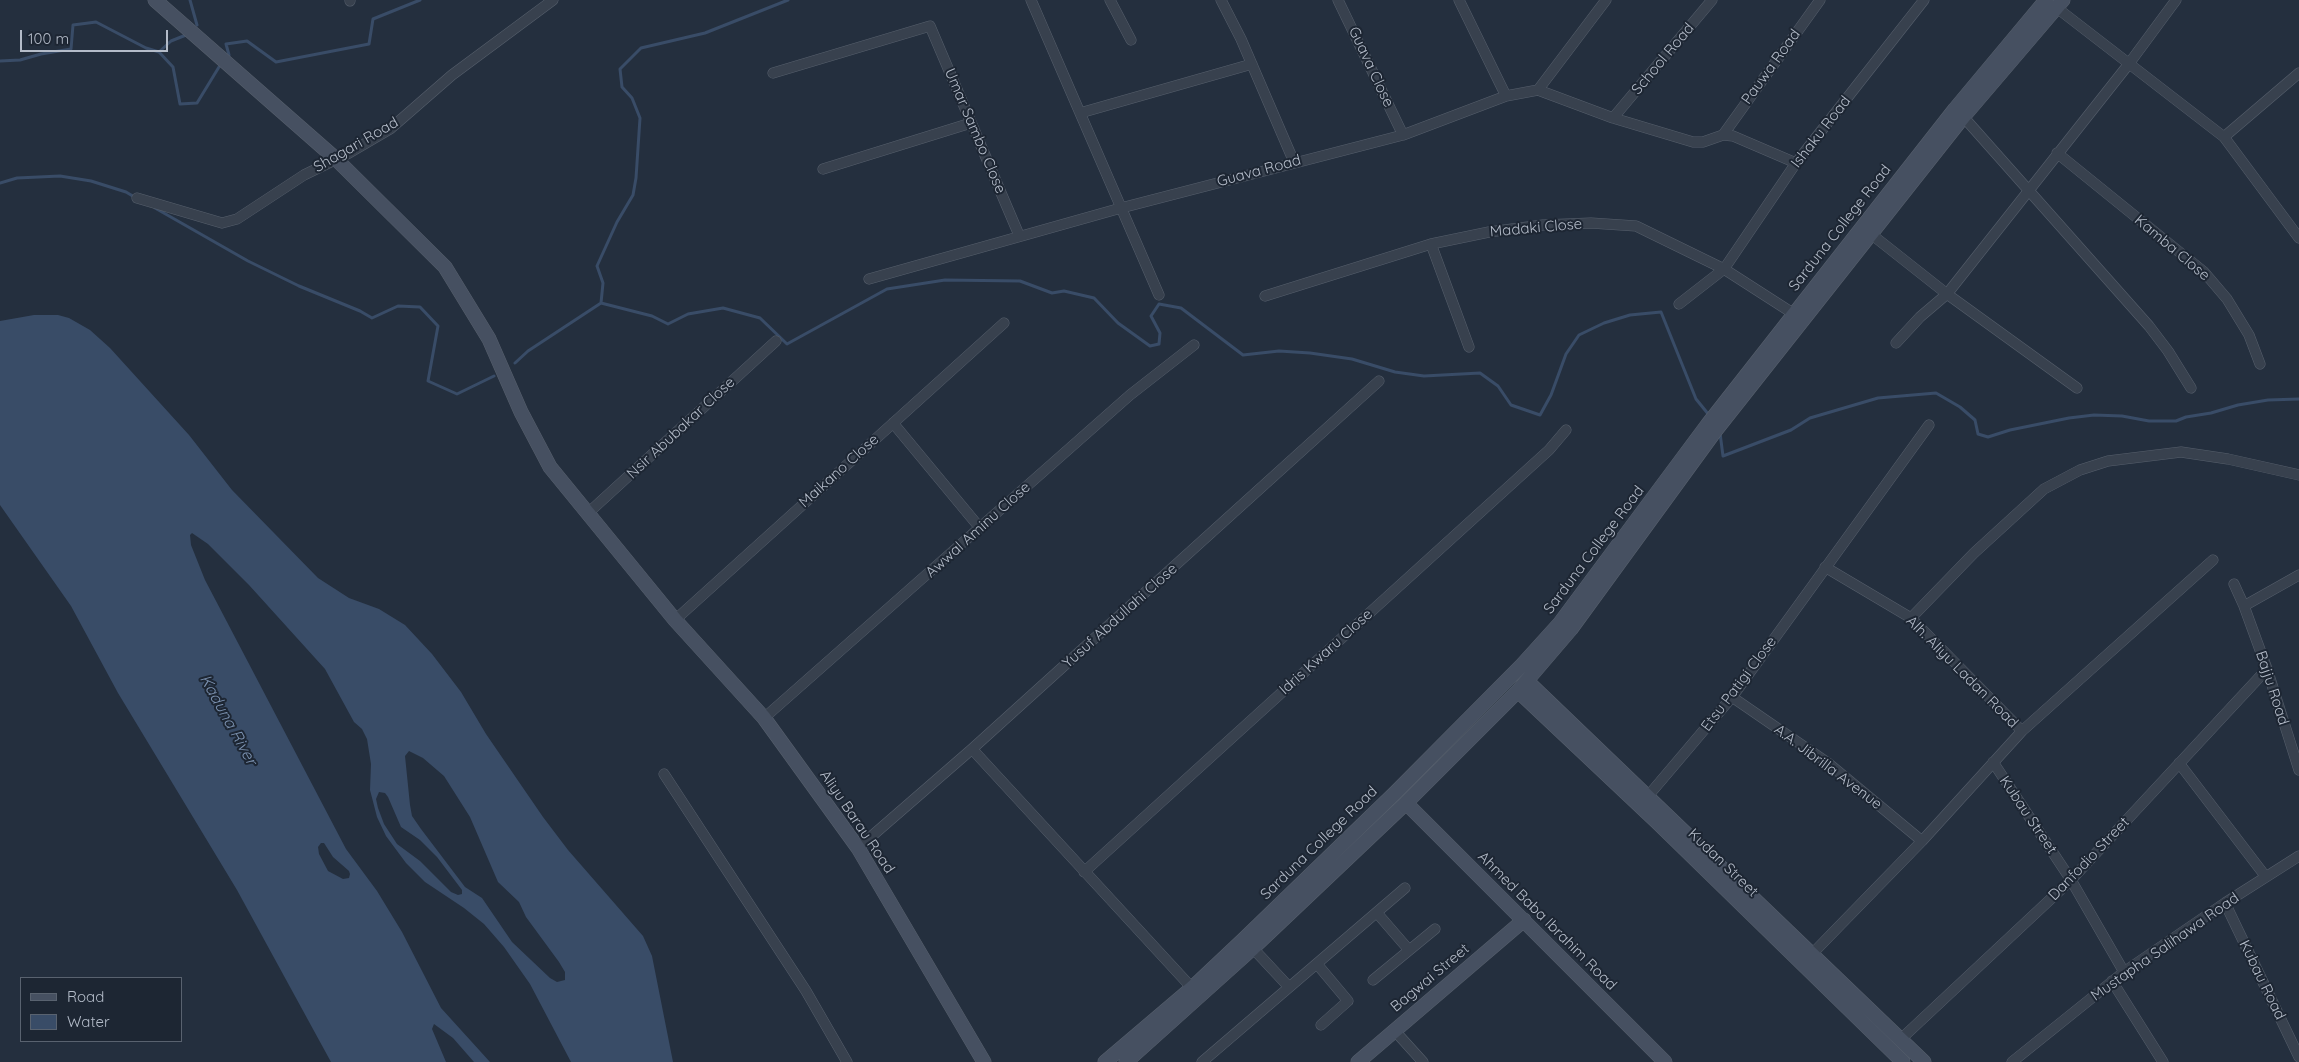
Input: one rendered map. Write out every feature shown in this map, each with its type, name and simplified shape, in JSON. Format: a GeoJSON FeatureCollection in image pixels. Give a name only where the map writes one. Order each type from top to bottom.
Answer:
{"type":"FeatureCollection","features":[{"type":"Feature","properties":{"kind":"street","name":"Aliyu Barau Road"},"geometry":{"type":"LineString","coordinates":[[155,0],[336,159],[445,267],[489,339],[521,412],[550,467],[675,620],[764,718],[858,848],[984,1062]]}},
{"type":"Feature","properties":{"kind":"street","name":"Shagari Road"},"geometry":{"type":"LineString","coordinates":[[137,198],[222,223],[237,220],[304,175],[390,128],[452,75],[553,0]]}},
{"type":"Feature","properties":{"kind":"street"},"geometry":{"type":"LineString","coordinates":[[1031,0],[1158,295]]}},
{"type":"Feature","properties":{"kind":"street"},"geometry":{"type":"LineString","coordinates":[[1110,0],[1130,40]]}},
{"type":"Feature","properties":{"kind":"street"},"geometry":{"type":"LineString","coordinates":[[1221,0],[1252,64],[1294,162]]}},
{"type":"Feature","properties":{"kind":"street","name":"Guava Close"},"geometry":{"type":"LineString","coordinates":[[1338,0],[1402,135]]}},
{"type":"Feature","properties":{"kind":"street"},"geometry":{"type":"LineString","coordinates":[[1459,0],[1506,96]]}},
{"type":"Feature","properties":{"kind":"street"},"geometry":{"type":"LineString","coordinates":[[1606,0],[1538,90],[1613,118],[1693,142],[1703,142],[1723,134],[1733,136],[1796,163]]}},
{"type":"Feature","properties":{"kind":"street","name":"School Road"},"geometry":{"type":"LineString","coordinates":[[1613,118],[1712,0]]}},
{"type":"Feature","properties":{"kind":"street","name":"Pauwa Road"},"geometry":{"type":"LineString","coordinates":[[1723,134],[1820,0]]}},
{"type":"Feature","properties":{"kind":"street","name":"Ishaku Road"},"geometry":{"type":"LineString","coordinates":[[1679,304],[1724,269],[1796,163],[1924,0]]}},
{"type":"Feature","properties":{"kind":"street"},"geometry":{"type":"LineString","coordinates":[[1896,343],[1920,317],[1947,294],[2056,153],[2128,65],[2176,0]]}},
{"type":"Feature","properties":{"kind":"street"},"geometry":{"type":"LineString","coordinates":[[2055,3],[2128,65],[2224,137],[2299,238]]}},
{"type":"Feature","properties":{"kind":"street","name":"Sarduna College Road"},"geometry":{"type":"LineString","coordinates":[[1723,413],[1794,314],[1959,112],[2055,3]]}},
{"type":"Feature","properties":{"kind":"street","name":"Umar Sambo Close"},"geometry":{"type":"LineString","coordinates":[[773,73],[930,26],[1018,236]]}},
{"type":"Feature","properties":{"kind":"street"},"geometry":{"type":"LineString","coordinates":[[1080,113],[1252,64]]}},
{"type":"Feature","properties":{"kind":"street"},"geometry":{"type":"LineString","coordinates":[[2224,137],[2299,73]]}},
{"type":"Feature","properties":{"kind":"street","name":"Guava Road"},"geometry":{"type":"LineString","coordinates":[[870,279],[1120,208],[1402,135],[1506,96],[1538,90]]}},
{"type":"Feature","properties":{"kind":"street"},"geometry":{"type":"LineString","coordinates":[[1959,112],[2154,332],[2191,388]]}},
{"type":"Feature","properties":{"kind":"street","name":"Sarduna College Road"},"geometry":{"type":"LineString","coordinates":[[1105,1062],[1192,988],[1249,944],[1522,665],[1560,623],[1723,413],[1871,234],[1959,112]]}},
{"type":"Feature","properties":{"kind":"street"},"geometry":{"type":"LineString","coordinates":[[823,169],[971,123]]}},
{"type":"Feature","properties":{"kind":"street","name":"Kamba Close"},"geometry":{"type":"LineString","coordinates":[[2056,153],[2204,272],[2226,299],[2249,335],[2260,364]]}},
{"type":"Feature","properties":{"kind":"street","name":"Madaki Close"},"geometry":{"type":"LineString","coordinates":[[1265,296],[1431,244],[1543,224],[1591,223],[1636,226],[1724,269],[1794,314]]}},
{"type":"Feature","properties":{"kind":"street"},"geometry":{"type":"LineString","coordinates":[[1871,234],[1947,294],[2076,388]]}},
{"type":"Feature","properties":{"kind":"street"},"geometry":{"type":"LineString","coordinates":[[1431,244],[1468,348]]}},
{"type":"Feature","properties":{"kind":"street","name":"Maikano Close"},"geometry":{"type":"LineString","coordinates":[[675,620],[1004,323]]}},
{"type":"Feature","properties":{"kind":"street","name":"Nsir Abubakar Close"},"geometry":{"type":"LineString","coordinates":[[587,514],[776,341]]}},
{"type":"Feature","properties":{"kind":"street","name":"Awwal Aminu Close"},"geometry":{"type":"LineString","coordinates":[[764,718],[1130,394],[1194,345]]}},
{"type":"Feature","properties":{"kind":"street","name":"Yusuf Abdullahi Close"},"geometry":{"type":"LineString","coordinates":[[858,848],[972,749],[1379,382]]}},
{"type":"Feature","properties":{"kind":"street"},"geometry":{"type":"LineString","coordinates":[[893,423],[980,528]]}},
{"type":"Feature","properties":{"kind":"street","name":"Etsu Patigi Close"},"geometry":{"type":"LineString","coordinates":[[1648,796],[1732,697],[1929,425]]}},
{"type":"Feature","properties":{"kind":"street","name":"Sarduna College Road"},"geometry":{"type":"LineString","coordinates":[[1126,1062],[1249,944],[1406,803],[1522,686],[1571,629],[1712,427]]}},
{"type":"Feature","properties":{"kind":"street","name":"Idris Kwaru Close"},"geometry":{"type":"LineString","coordinates":[[1084,872],[1549,450],[1566,430]]}},
{"type":"Feature","properties":{"kind":"street"},"geometry":{"type":"LineString","coordinates":[[1911,618],[1974,554],[2044,489],[2080,470],[2108,461],[2181,452],[2228,459],[2299,476]]}},
{"type":"Feature","properties":{"kind":"street"},"geometry":{"type":"LineString","coordinates":[[1812,954],[1922,841],[2022,731],[2213,560]]}},
{"type":"Feature","properties":{"kind":"street","name":"Alh. Aliyu Ladan Road"},"geometry":{"type":"LineString","coordinates":[[1825,567],[1911,618],[2022,731]]}},
{"type":"Feature","properties":{"kind":"street"},"geometry":{"type":"LineString","coordinates":[[2244,606],[2299,575]]}},
{"type":"Feature","properties":{"kind":"street","name":"Bajju Road"},"geometry":{"type":"LineString","coordinates":[[2234,584],[2244,606],[2295,746],[2299,770]]}},
{"type":"Feature","properties":{"kind":"street","name":"Danfodio Street"},"geometry":{"type":"LineString","coordinates":[[1901,1039],[2071,880],[2267,668]]}},
{"type":"Feature","properties":{"kind":"street"},"geometry":{"type":"LineString","coordinates":[[1522,686],[1648,796],[1924,1062]]}},
{"type":"Feature","properties":{"kind":"street","name":"Kudan Street"},"geometry":{"type":"LineString","coordinates":[[1522,686],[1903,1062]]}},
{"type":"Feature","properties":{"kind":"street","name":"A.A. Jibrilla Avenue"},"geometry":{"type":"LineString","coordinates":[[1732,697],[1828,763],[1922,841]]}},
{"type":"Feature","properties":{"kind":"street"},"geometry":{"type":"LineString","coordinates":[[972,749],[1192,988]]}},
{"type":"Feature","properties":{"kind":"street","name":"Kubau Street"},"geometry":{"type":"LineString","coordinates":[[1993,762],[2071,880],[2124,972]]}},
{"type":"Feature","properties":{"kind":"street"},"geometry":{"type":"LineString","coordinates":[[2179,763],[2266,877]]}},
{"type":"Feature","properties":{"kind":"street"},"geometry":{"type":"LineString","coordinates":[[664,774],[806,991],[847,1062]]}},
{"type":"Feature","properties":{"kind":"street","name":"Ahmed Baba Ibrahim Road"},"geometry":{"type":"LineString","coordinates":[[1406,803],[1665,1062]]}},
{"type":"Feature","properties":{"kind":"street","name":"Mustapha Salihawa Road"},"geometry":{"type":"LineString","coordinates":[[2012,1062],[2124,972],[2225,903],[2299,856]]}},
{"type":"Feature","properties":{"kind":"street"},"geometry":{"type":"LineString","coordinates":[[1202,1062],[1405,888]]}},
{"type":"Feature","properties":{"kind":"street","name":"Kubau Road"},"geometry":{"type":"LineString","coordinates":[[2225,903],[2299,1057]]}},
{"type":"Feature","properties":{"kind":"street"},"geometry":{"type":"LineString","coordinates":[[1377,912],[1408,950]]}},
{"type":"Feature","properties":{"kind":"street","name":"Bagwai Street"},"geometry":{"type":"LineString","coordinates":[[1358,1062],[1524,920]]}},
{"type":"Feature","properties":{"kind":"street"},"geometry":{"type":"LineString","coordinates":[[1374,980],[1435,929]]}},
{"type":"Feature","properties":{"kind":"street"},"geometry":{"type":"LineString","coordinates":[[1249,944],[1289,987]]}},
{"type":"Feature","properties":{"kind":"street"},"geometry":{"type":"LineString","coordinates":[[1317,964],[1348,1002],[1321,1025]]}},
{"type":"Feature","properties":{"kind":"street"},"geometry":{"type":"LineString","coordinates":[[2112,981],[2163,1062]]}},
{"type":"Feature","properties":{"kind":"street"},"geometry":{"type":"LineString","coordinates":[[1394,1030],[1424,1062]]}},
{"type":"Feature","properties":{"kind":"water","name":"Kaduna River"},"geometry":{"type":"Polygon","coordinates":[[[34,315],[58,315],[69,318],[90,330],[110,348],[189,435],[232,490],[318,578],[349,598],[379,609],[405,625],[432,654],[461,692],[486,734],[543,817],[568,850],[643,936],[652,956],[673,1062],[571,1062],[530,984],[504,947],[484,924],[425,882],[406,863],[386,836],[377,817],[370,790],[371,764],[367,739],[362,729],[354,722],[325,669],[249,585],[208,544],[192,533],[190,535],[191,545],[205,580],[346,849],[377,891],[402,932],[441,1008],[490,1062],[474,1062],[453,1038],[434,1024],[432,1029],[446,1062],[331,1062],[237,890],[118,693],[71,606],[0,505],[0,321],[34,315]],[[409,751],[405,756],[412,816],[421,829],[465,887],[482,898],[512,942],[550,978],[557,982],[565,980],[565,972],[526,917],[519,902],[498,882],[470,817],[444,776],[423,758],[409,751]],[[379,792],[376,799],[378,808],[384,824],[397,844],[420,861],[451,892],[458,895],[462,894],[462,890],[437,857],[420,840],[401,827],[388,797],[385,793],[379,792]],[[321,843],[318,847],[319,854],[328,871],[343,879],[349,878],[349,871],[333,857],[324,843],[321,843]]]}},
{"type":"Feature","properties":{"kind":"waterway"},"geometry":{"type":"LineString","coordinates":[[190,0],[197,25]]}},
{"type":"Feature","properties":{"kind":"waterway"},"geometry":{"type":"LineString","coordinates":[[229,55],[226,44],[247,41],[276,62],[369,44],[373,19],[420,0]]}},
{"type":"Feature","properties":{"kind":"waterway"},"geometry":{"type":"LineString","coordinates":[[601,303],[603,283],[597,266],[617,222],[633,195],[636,178],[640,118],[632,98],[622,87],[620,69],[641,48],[705,33],[788,0]]}},
{"type":"Feature","properties":{"kind":"waterway"},"geometry":{"type":"LineString","coordinates":[[0,61],[20,60],[71,49],[73,25],[96,22],[146,48],[159,52],[173,67],[180,104],[197,103],[219,67]]}},
{"type":"Feature","properties":{"kind":"waterway"},"geometry":{"type":"LineString","coordinates":[[159,52],[171,41],[186,35]]}},
{"type":"Feature","properties":{"kind":"waterway"},"geometry":{"type":"LineString","coordinates":[[0,183],[17,178],[60,176],[91,181],[126,192],[136,198]]}},
{"type":"Feature","properties":{"kind":"waterway"},"geometry":{"type":"LineString","coordinates":[[155,208],[248,261],[372,318],[398,306],[420,307],[438,326],[428,381],[457,394],[494,376]]}},
{"type":"Feature","properties":{"kind":"waterway"},"geometry":{"type":"LineString","coordinates":[[515,363],[528,351],[601,303],[652,316],[668,324],[688,314],[723,308],[760,318],[787,344],[887,289],[945,280],[1020,281],[1052,293],[1064,291],[1094,298],[1118,323],[1150,346],[1159,344],[1160,333],[1151,316],[1159,304],[1181,308],[1243,355],[1279,351],[1310,353],[1352,359],[1395,372],[1424,376],[1480,373],[1498,386],[1511,405],[1540,415],[1551,395],[1566,354],[1579,335],[1604,323],[1630,315],[1661,312],[1696,399],[1709,415]]}},
{"type":"Feature","properties":{"kind":"waterway"},"geometry":{"type":"LineString","coordinates":[[1720,433],[1723,456],[1791,430],[1810,418],[1878,398],[1936,393],[1960,407],[1975,420],[1978,434],[1988,437],[2010,430],[2069,418],[2094,415],[2122,416],[2149,421],[2176,421],[2238,405],[2268,400],[2299,399]]}}]}
